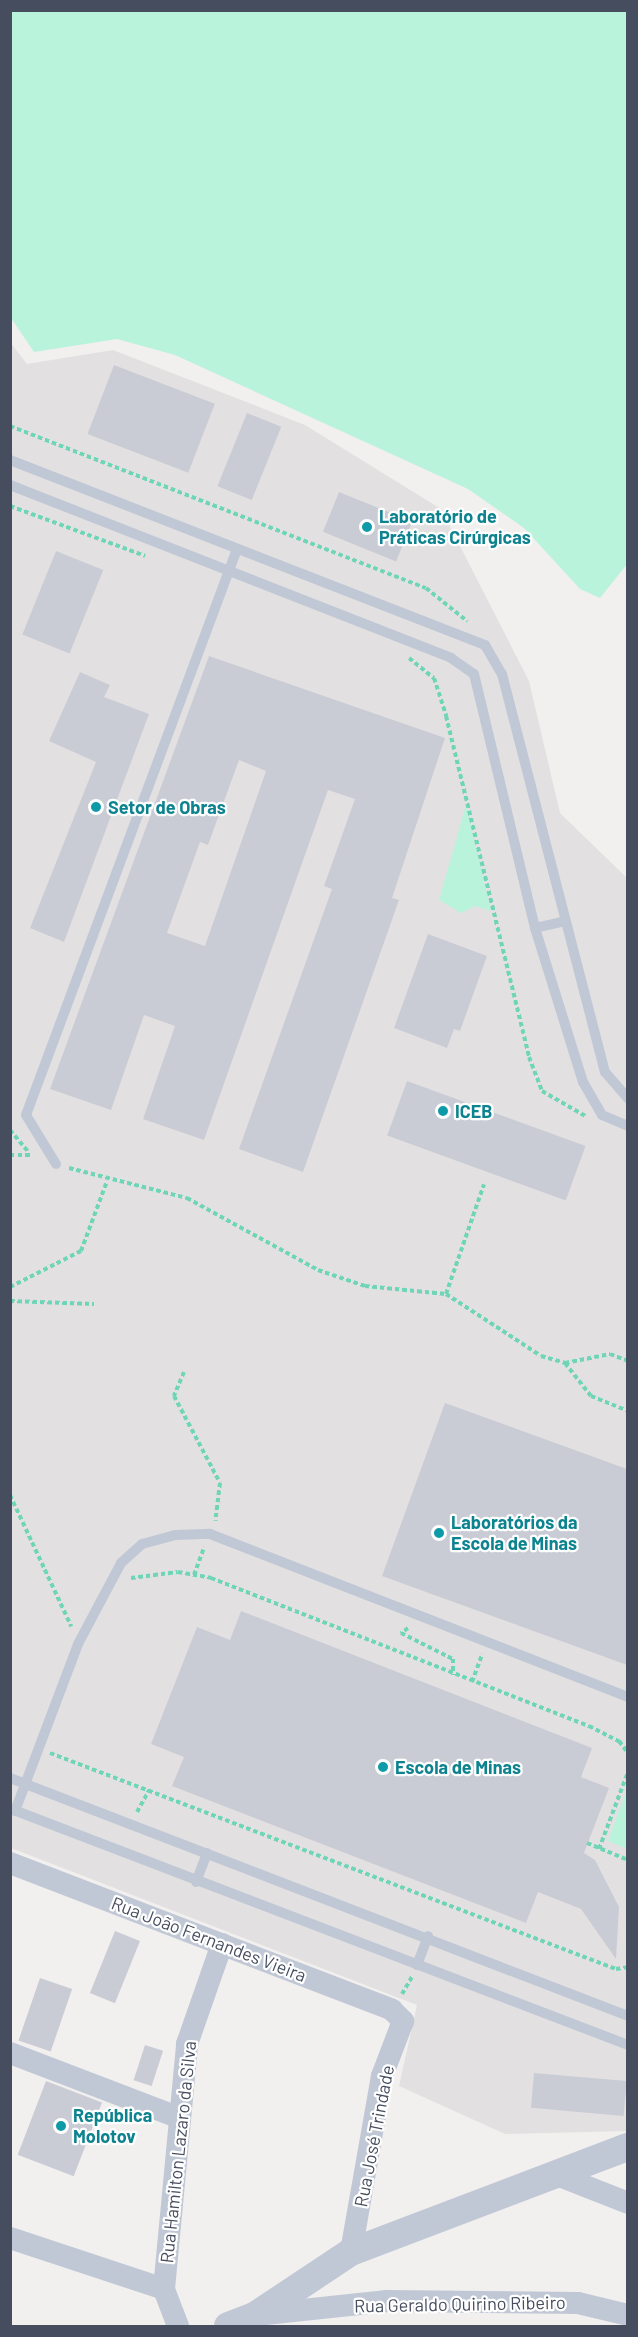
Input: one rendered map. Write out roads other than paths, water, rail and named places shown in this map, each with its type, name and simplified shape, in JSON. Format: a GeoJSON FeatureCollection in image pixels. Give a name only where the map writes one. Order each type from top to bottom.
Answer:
{"type":"FeatureCollection","features":[{"type":"Feature","properties":{"kind":"street","name":"Rua João Fernandes Vieira"},"geometry":{"type":"LineString","coordinates":[[10,1863],[222,1944],[398,2016]]}},
{"type":"Feature","properties":{"kind":"street","name":"Rua Hamilton Lazaro da Silva"},"geometry":{"type":"LineString","coordinates":[[178,2326],[165,2289],[187,2044],[222,1944]]}},
{"type":"Feature","properties":{"kind":"street","name":"Rua José Trindade"},"geometry":{"type":"LineString","coordinates":[[351,2252],[382,2076],[398,2016]]}},
{"type":"Feature","properties":{"kind":"street"},"geometry":{"type":"LineString","coordinates":[[10,2054],[180,2118]]}},
{"type":"Feature","properties":{"kind":"street"},"geometry":{"type":"LineString","coordinates":[[228,2326],[256,2315],[351,2252],[627,2147]]}},
{"type":"Feature","properties":{"kind":"street"},"geometry":{"type":"LineString","coordinates":[[557,2175],[627,2203]]}},
{"type":"Feature","properties":{"kind":"street"},"geometry":{"type":"LineString","coordinates":[[14,2244],[165,2289]]}},
{"type":"Feature","properties":{"kind":"street","name":"Rua Geraldo Quirino Ribeiro"},"geometry":{"type":"LineString","coordinates":[[256,2315],[387,2301],[578,2303],[627,2315]]}},
{"type":"Feature","properties":{"kind":"lane"},"geometry":{"type":"LineString","coordinates":[[10,460],[485,645],[502,674],[605,1072],[627,1098]]}},
{"type":"Feature","properties":{"kind":"lane"},"geometry":{"type":"LineString","coordinates":[[10,485],[452,658],[474,674],[535,928],[583,1082],[602,1115],[627,1126]]}},
{"type":"Feature","properties":{"kind":"lane"},"geometry":{"type":"LineString","coordinates":[[56,1164],[26,1115],[237,549]]}},
{"type":"Feature","properties":{"kind":"lane"},"geometry":{"type":"LineString","coordinates":[[535,928],[565,921]]}},
{"type":"Feature","properties":{"kind":"lane"},"geometry":{"type":"LineString","coordinates":[[627,1697],[486,1644],[210,1534],[142,1544],[121,1563],[78,1644],[13,1810],[196,1882],[627,2045]]}},
{"type":"Feature","properties":{"kind":"lane"},"geometry":{"type":"LineString","coordinates":[[10,1778],[428,1936],[627,2016]]}},
{"type":"Feature","properties":{"kind":"lane"},"geometry":{"type":"LineString","coordinates":[[196,1882],[207,1853]]}},
{"type":"Feature","properties":{"kind":"lane"},"geometry":{"type":"LineString","coordinates":[[417,1965],[428,1936]]}},
{"type":"Feature","properties":{"kind":"place","name":"Laboratório de Práticas Cirúrgicas"},"geometry":{"type":"Point","coordinates":[367,527]}},
{"type":"Feature","properties":{"kind":"place","name":"Setor de Obras"},"geometry":{"type":"Point","coordinates":[96,807]}},
{"type":"Feature","properties":{"kind":"place","name":"ICEB"},"geometry":{"type":"Point","coordinates":[443,1111]}},
{"type":"Feature","properties":{"kind":"place","name":"Laboratórios da Escola de Minas"},"geometry":{"type":"Point","coordinates":[439,1533]}},
{"type":"Feature","properties":{"kind":"place","name":"Escola de Minas"},"geometry":{"type":"Point","coordinates":[383,1767]}},
{"type":"Feature","properties":{"kind":"place","name":"República Molotov"},"geometry":{"type":"Point","coordinates":[61,2126]}}]}
